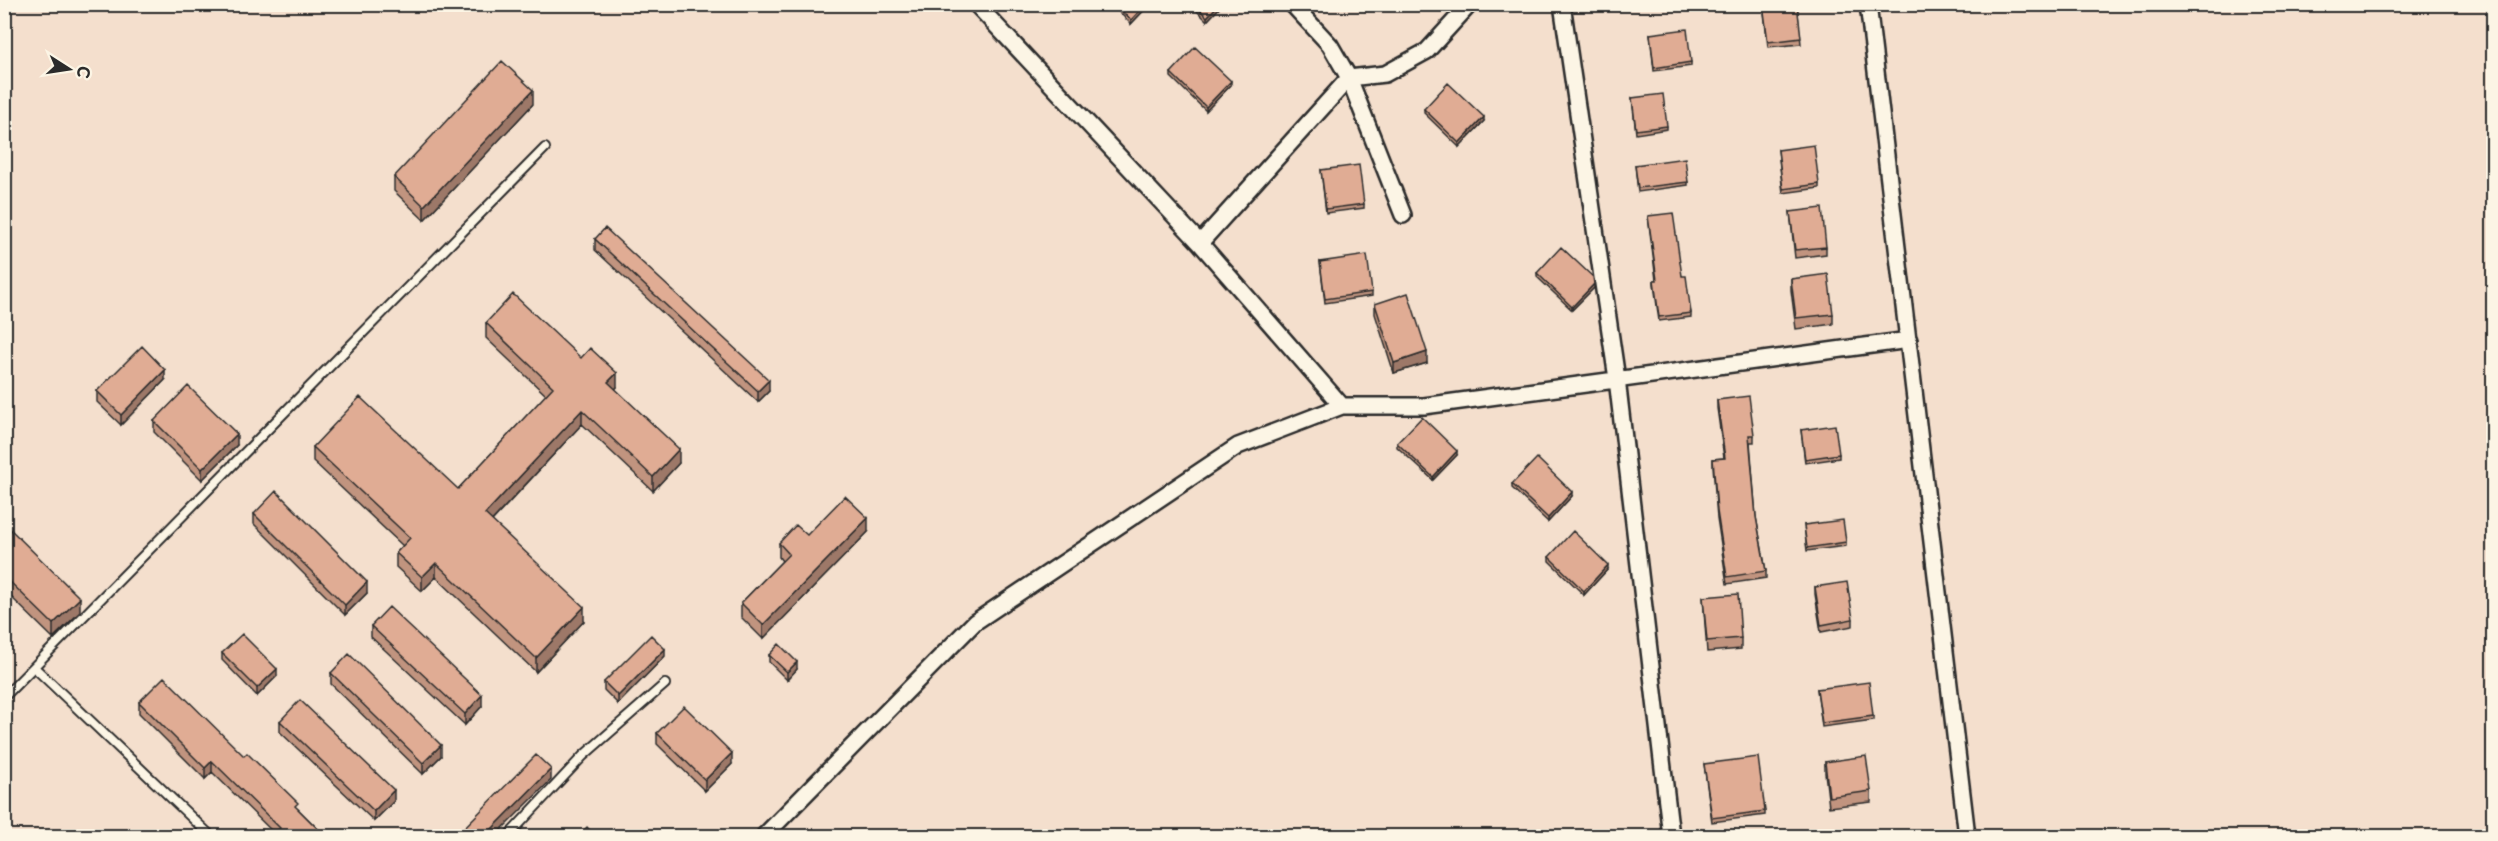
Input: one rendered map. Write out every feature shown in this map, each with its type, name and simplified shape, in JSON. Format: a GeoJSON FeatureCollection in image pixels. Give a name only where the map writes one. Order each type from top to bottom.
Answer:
{"type":"FeatureCollection","features":[{"type":"Feature","properties":{"kind":"street"},"geometry":{"type":"LineString","coordinates":[[976,4],[1200,243],[1342,406]]}},
{"type":"Feature","properties":{"kind":"street"},"geometry":{"type":"LineString","coordinates":[[1292,4],[1330,45],[1349,78],[1403,214]]}},
{"type":"Feature","properties":{"kind":"street"},"geometry":{"type":"LineString","coordinates":[[1200,243],[1349,78],[1384,74],[1427,51],[1470,4]]}},
{"type":"Feature","properties":{"kind":"street"},"geometry":{"type":"LineString","coordinates":[[1562,4],[1617,380],[1671,837]]}},
{"type":"Feature","properties":{"kind":"street"},"geometry":{"type":"LineString","coordinates":[[1868,4],[1967,837]]}},
{"type":"Feature","properties":{"kind":"street"},"geometry":{"type":"LineString","coordinates":[[764,837],[975,622],[1238,446],[1342,406],[1424,406],[1909,340]]}},
{"type":"Feature","properties":{"kind":"lane"},"geometry":{"type":"LineString","coordinates":[[4,697],[545,148]]}},
{"type":"Feature","properties":{"kind":"lane"},"geometry":{"type":"LineString","coordinates":[[35,668],[211,837]]}},
{"type":"Feature","properties":{"kind":"lane"},"geometry":{"type":"LineString","coordinates":[[508,837],[583,756],[665,684]]}},
{"type":"Feature","properties":{"kind":"building"},"geometry":{"type":"Polygon","coordinates":[[[1115,4],[1146,4],[1131,20],[1115,4]]]}},
{"type":"Feature","properties":{"kind":"building"},"geometry":{"type":"Polygon","coordinates":[[[1194,4],[1219,4],[1207,17],[1194,4]]]}},
{"type":"Feature","properties":{"kind":"building"},"geometry":{"type":"Polygon","coordinates":[[[1763,4],[1797,4],[1801,38],[1768,42],[1763,4]]]}},
{"type":"Feature","properties":{"kind":"building"},"geometry":{"type":"Polygon","coordinates":[[[1687,29],[1691,62],[1654,68],[1650,34],[1687,29]]]}},
{"type":"Feature","properties":{"kind":"building"},"geometry":{"type":"Polygon","coordinates":[[[1195,47],[1231,81],[1206,107],[1171,73],[1195,47]]]}},
{"type":"Feature","properties":{"kind":"building"},"geometry":{"type":"Polygon","coordinates":[[[502,61],[533,90],[424,206],[394,177],[502,61]]]}},
{"type":"Feature","properties":{"kind":"building"},"geometry":{"type":"Polygon","coordinates":[[[1448,83],[1484,117],[1459,143],[1424,109],[1448,83]]]}},
{"type":"Feature","properties":{"kind":"building"},"geometry":{"type":"Polygon","coordinates":[[[1663,94],[1667,126],[1636,130],[1632,98],[1663,94]]]}},
{"type":"Feature","properties":{"kind":"building"},"geometry":{"type":"Polygon","coordinates":[[[1814,145],[1819,184],[1783,189],[1778,150],[1814,145]]]}},
{"type":"Feature","properties":{"kind":"building"},"geometry":{"type":"Polygon","coordinates":[[[1685,158],[1688,182],[1638,188],[1635,165],[1685,158]]]}},
{"type":"Feature","properties":{"kind":"building"},"geometry":{"type":"Polygon","coordinates":[[[1359,165],[1364,204],[1326,209],[1321,170],[1359,165]]]}},
{"type":"Feature","properties":{"kind":"building"},"geometry":{"type":"Polygon","coordinates":[[[1822,208],[1826,247],[1795,250],[1790,212],[1822,208]]]}},
{"type":"Feature","properties":{"kind":"building"},"geometry":{"type":"Polygon","coordinates":[[[1673,213],[1682,276],[1686,276],[1691,313],[1659,317],[1654,280],[1657,280],[1648,216],[1673,213]]]}},
{"type":"Feature","properties":{"kind":"building"},"geometry":{"type":"Polygon","coordinates":[[[605,228],[769,380],[758,391],[595,239],[605,228]]]}},
{"type":"Feature","properties":{"kind":"building"},"geometry":{"type":"Polygon","coordinates":[[[1561,247],[1593,277],[1594,284],[1572,307],[1537,273],[1561,247]]]}},
{"type":"Feature","properties":{"kind":"building"},"geometry":{"type":"Polygon","coordinates":[[[1367,255],[1372,292],[1325,299],[1320,262],[1367,255]]]}},
{"type":"Feature","properties":{"kind":"building"},"geometry":{"type":"Polygon","coordinates":[[[1828,274],[1833,314],[1796,318],[1791,279],[1828,274]]]}},
{"type":"Feature","properties":{"kind":"building"},"geometry":{"type":"Polygon","coordinates":[[[1408,293],[1427,352],[1394,363],[1375,304],[1408,293]]]}},
{"type":"Feature","properties":{"kind":"building"},"geometry":{"type":"Polygon","coordinates":[[[513,294],[581,358],[590,348],[617,373],[608,382],[679,449],[653,477],[582,410],[485,514],[584,607],[536,658],[436,563],[422,577],[396,553],[410,538],[313,447],[360,397],[458,489],[553,387],[486,323],[513,294]]]}},
{"type":"Feature","properties":{"kind":"building"},"geometry":{"type":"Polygon","coordinates":[[[142,346],[165,370],[121,415],[97,391],[142,346]]]}},
{"type":"Feature","properties":{"kind":"building"},"geometry":{"type":"Polygon","coordinates":[[[188,386],[237,434],[202,469],[154,421],[188,386]]]}},
{"type":"Feature","properties":{"kind":"building"},"geometry":{"type":"Polygon","coordinates":[[[1749,396],[1754,435],[1749,435],[1756,517],[1766,571],[1727,577],[1717,511],[1713,459],[1725,458],[1717,400],[1749,396]]]}},
{"type":"Feature","properties":{"kind":"building"},"geometry":{"type":"Polygon","coordinates":[[[1422,417],[1457,451],[1433,477],[1397,443],[1422,417]]]}},
{"type":"Feature","properties":{"kind":"building"},"geometry":{"type":"Polygon","coordinates":[[[1835,425],[1839,454],[1805,459],[1801,430],[1835,425]]]}},
{"type":"Feature","properties":{"kind":"building"},"geometry":{"type":"Polygon","coordinates":[[[1537,458],[1572,492],[1548,518],[1512,484],[1537,458]]]}},
{"type":"Feature","properties":{"kind":"building"},"geometry":{"type":"Polygon","coordinates":[[[276,491],[367,582],[345,605],[254,514],[276,491]]]}},
{"type":"Feature","properties":{"kind":"building"},"geometry":{"type":"Polygon","coordinates":[[[845,496],[868,518],[763,625],[741,603],[789,554],[779,543],[796,525],[807,535],[845,496]]]}},
{"type":"Feature","properties":{"kind":"building"},"geometry":{"type":"Polygon","coordinates":[[[1843,520],[1846,542],[1807,548],[1804,525],[1843,520]]]}},
{"type":"Feature","properties":{"kind":"building"},"geometry":{"type":"Polygon","coordinates":[[[4,523],[80,598],[53,624],[4,576],[4,523]]]}},
{"type":"Feature","properties":{"kind":"building"},"geometry":{"type":"Polygon","coordinates":[[[1573,531],[1608,565],[1584,591],[1549,557],[1573,531]]]}},
{"type":"Feature","properties":{"kind":"building"},"geometry":{"type":"Polygon","coordinates":[[[1847,582],[1853,619],[1821,625],[1815,587],[1847,582]]]}},
{"type":"Feature","properties":{"kind":"building"},"geometry":{"type":"Polygon","coordinates":[[[1738,594],[1741,638],[1707,641],[1703,597],[1738,594]]]}},
{"type":"Feature","properties":{"kind":"building"},"geometry":{"type":"Polygon","coordinates":[[[389,607],[482,695],[465,714],[371,626],[389,607]]]}},
{"type":"Feature","properties":{"kind":"building"},"geometry":{"type":"Polygon","coordinates":[[[242,634],[277,669],[257,688],[222,653],[242,634]]]}},
{"type":"Feature","properties":{"kind":"building"},"geometry":{"type":"Polygon","coordinates":[[[651,635],[665,649],[618,696],[604,682],[651,635]]]}},
{"type":"Feature","properties":{"kind":"building"},"geometry":{"type":"Polygon","coordinates":[[[779,644],[797,662],[787,672],[769,655],[779,644]]]}},
{"type":"Feature","properties":{"kind":"building"},"geometry":{"type":"Polygon","coordinates":[[[349,654],[441,745],[423,763],[331,673],[349,654]]]}},
{"type":"Feature","properties":{"kind":"building"},"geometry":{"type":"Polygon","coordinates":[[[164,677],[244,756],[247,753],[298,803],[295,806],[326,837],[280,837],[276,832],[280,828],[212,761],[205,768],[139,702],[164,677]]]}},
{"type":"Feature","properties":{"kind":"building"},"geometry":{"type":"Polygon","coordinates":[[[1869,682],[1873,716],[1822,723],[1817,689],[1869,682]]]}},
{"type":"Feature","properties":{"kind":"building"},"geometry":{"type":"Polygon","coordinates":[[[300,700],[394,790],[374,811],[280,721],[300,700]]]}},
{"type":"Feature","properties":{"kind":"building"},"geometry":{"type":"Polygon","coordinates":[[[684,706],[732,753],[705,780],[657,733],[684,706]]]}},
{"type":"Feature","properties":{"kind":"building"},"geometry":{"type":"Polygon","coordinates":[[[536,755],[551,769],[484,837],[455,837],[536,755]]]}},
{"type":"Feature","properties":{"kind":"building"},"geometry":{"type":"Polygon","coordinates":[[[1866,756],[1871,791],[1829,797],[1825,762],[1866,756]]]}},
{"type":"Feature","properties":{"kind":"building"},"geometry":{"type":"Polygon","coordinates":[[[1758,757],[1765,811],[1712,818],[1704,764],[1758,757]]]}},
{"type":"Feature","properties":{"kind":"building"},"geometry":{"type":"Polygon","coordinates":[[[587,827],[596,837],[577,837],[587,827]]]}}]}
